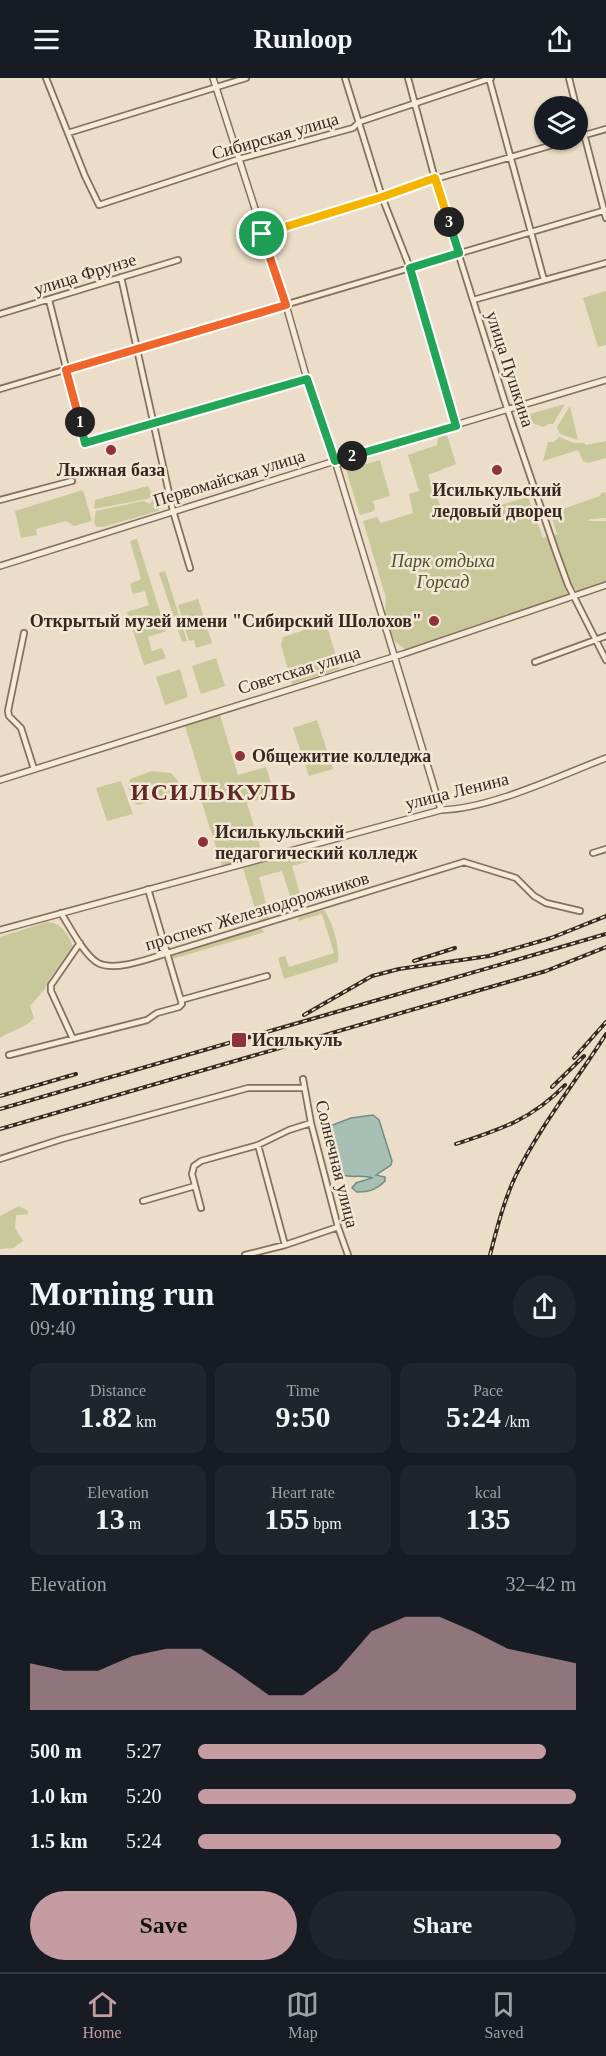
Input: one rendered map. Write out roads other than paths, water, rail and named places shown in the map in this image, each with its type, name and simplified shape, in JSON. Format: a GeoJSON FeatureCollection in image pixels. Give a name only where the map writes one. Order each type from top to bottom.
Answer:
{"type":"FeatureCollection","features":[{"type":"Feature","properties":{"kind":"street"},"geometry":{"type":"LineString","coordinates":[[46,78],[68,133],[246,78]]}},
{"type":"Feature","properties":{"kind":"street"},"geometry":{"type":"LineString","coordinates":[[213,78],[335,461],[441,810]]}},
{"type":"Feature","properties":{"kind":"street"},"geometry":{"type":"LineString","coordinates":[[345,78],[382,197],[410,268],[456,426]]}},
{"type":"Feature","properties":{"kind":"street","name":"улица Пушкина"},"geometry":{"type":"LineString","coordinates":[[408,78],[435,178],[473,300],[556,552],[573,597],[606,660]]}},
{"type":"Feature","properties":{"kind":"street"},"geometry":{"type":"LineString","coordinates":[[490,78],[529,232],[544,280]]}},
{"type":"Feature","properties":{"kind":"street","name":"Сибирская улица"},"geometry":{"type":"LineString","coordinates":[[68,133],[99,205],[239,159],[353,128],[359,122],[490,78]]}},
{"type":"Feature","properties":{"kind":"street"},"geometry":{"type":"LineString","coordinates":[[569,78],[574,96]]}},
{"type":"Feature","properties":{"kind":"street"},"geometry":{"type":"LineString","coordinates":[[588,134],[606,129]]}},
{"type":"Feature","properties":{"kind":"street"},"geometry":{"type":"LineString","coordinates":[[588,149],[606,218]]}},
{"type":"Feature","properties":{"kind":"street"},"geometry":{"type":"LineString","coordinates":[[262,234],[435,178],[534,150]]}},
{"type":"Feature","properties":{"kind":"street"},"geometry":{"type":"LineString","coordinates":[[0,389],[605,210]]}},
{"type":"Feature","properties":{"kind":"street","name":"улица Фрунзе"},"geometry":{"type":"LineString","coordinates":[[0,314],[178,260]]}},
{"type":"Feature","properties":{"kind":"street"},"geometry":{"type":"LineString","coordinates":[[473,300],[606,262]]}},
{"type":"Feature","properties":{"kind":"street"},"geometry":{"type":"LineString","coordinates":[[121,277],[172,511],[190,568]]}},
{"type":"Feature","properties":{"kind":"street"},"geometry":{"type":"LineString","coordinates":[[49,300],[85,443],[307,379]]}},
{"type":"Feature","properties":{"kind":"street","name":"Первомайская улица"},"geometry":{"type":"LineString","coordinates":[[0,566],[172,511],[606,380]]}},
{"type":"Feature","properties":{"kind":"street"},"geometry":{"type":"LineString","coordinates":[[0,500],[72,481]]}},
{"type":"Feature","properties":{"kind":"street","name":"Советская улица"},"geometry":{"type":"LineString","coordinates":[[0,780],[393,657],[606,585]]}},
{"type":"Feature","properties":{"kind":"street"},"geometry":{"type":"LineString","coordinates":[[24,633],[8,711],[9,716],[21,728],[34,769]]}},
{"type":"Feature","properties":{"kind":"street"},"geometry":{"type":"LineString","coordinates":[[535,662],[606,636]]}},
{"type":"Feature","properties":{"kind":"street","name":"улица Ленина"},"geometry":{"type":"LineString","coordinates":[[0,930],[441,810],[465,808],[606,758]]}},
{"type":"Feature","properties":{"kind":"street"},"geometry":{"type":"LineString","coordinates":[[592,852],[606,849]]}},
{"type":"Feature","properties":{"kind":"street","name":"проспект Железнодорожников"},"geometry":{"type":"LineString","coordinates":[[61,914],[87,952],[98,963],[109,966],[122,965],[167,953],[464,862],[516,878],[534,896],[546,903],[580,911]]}},
{"type":"Feature","properties":{"kind":"street"},"geometry":{"type":"LineString","coordinates":[[9,1055],[147,1020],[157,1013],[179,1007],[181,1002],[148,890]]}},
{"type":"Feature","properties":{"kind":"street"},"geometry":{"type":"LineString","coordinates":[[73,1039],[51,991],[51,985],[81,943]]}},
{"type":"Feature","properties":{"kind":"street"},"geometry":{"type":"LineString","coordinates":[[181,1002],[267,976]]}},
{"type":"Feature","properties":{"kind":"street","name":"Солнечная улица"},"geometry":{"type":"LineString","coordinates":[[303,1079],[311,1123],[338,1227],[348,1255]]}},
{"type":"Feature","properties":{"kind":"street"},"geometry":{"type":"LineString","coordinates":[[0,1159],[62,1139],[248,1088],[304,1088]]}},
{"type":"Feature","properties":{"kind":"street"},"geometry":{"type":"LineString","coordinates":[[201,1208],[192,1174],[194,1166],[201,1161],[258,1145],[289,1130],[311,1123]]}},
{"type":"Feature","properties":{"kind":"street"},"geometry":{"type":"LineString","coordinates":[[258,1145],[285,1245]]}},
{"type":"Feature","properties":{"kind":"street"},"geometry":{"type":"LineString","coordinates":[[143,1201],[195,1186]]}},
{"type":"Feature","properties":{"kind":"street"},"geometry":{"type":"LineString","coordinates":[[245,1255],[285,1245],[338,1227]]}},
{"type":"Feature","properties":{"kind":"railway"},"geometry":{"type":"LineString","coordinates":[[304,1015],[372,976],[399,969],[489,956],[551,938],[606,916]]}},
{"type":"Feature","properties":{"kind":"railway"},"geometry":{"type":"LineString","coordinates":[[0,1109],[606,934]]}},
{"type":"Feature","properties":{"kind":"railway"},"geometry":{"type":"LineString","coordinates":[[0,1129],[546,971],[606,947]]}},
{"type":"Feature","properties":{"kind":"railway"},"geometry":{"type":"LineString","coordinates":[[414,961],[455,948]]}},
{"type":"Feature","properties":{"kind":"railway"},"geometry":{"type":"LineString","coordinates":[[574,1058],[606,1022]]}},
{"type":"Feature","properties":{"kind":"railway"},"geometry":{"type":"LineString","coordinates":[[490,1255],[504,1204],[516,1175],[548,1121],[606,1034]]}},
{"type":"Feature","properties":{"kind":"railway"},"geometry":{"type":"LineString","coordinates":[[552,1087],[584,1056]]}},
{"type":"Feature","properties":{"kind":"railway"},"geometry":{"type":"LineString","coordinates":[[0,1096],[76,1074]]}},
{"type":"Feature","properties":{"kind":"railway"},"geometry":{"type":"LineString","coordinates":[[456,1144],[501,1128],[528,1115],[541,1107],[565,1085]]}},
{"type":"Feature","properties":{"kind":"place","name":"Лыжная база"},"geometry":{"type":"Point","coordinates":[111,450]}},
{"type":"Feature","properties":{"kind":"place","name":"Исилькульский ледовый дворец"},"geometry":{"type":"Point","coordinates":[497,470]}},
{"type":"Feature","properties":{"kind":"place","name":"Открытый музей имени \"Сибирский Шолохов\""},"geometry":{"type":"Point","coordinates":[434,621]}},
{"type":"Feature","properties":{"kind":"place","name":"Общежитие колледжа"},"geometry":{"type":"Point","coordinates":[240,756]}},
{"type":"Feature","properties":{"kind":"place","name":"Исилькульский педагогический колледж"},"geometry":{"type":"Point","coordinates":[203,842]}},
{"type":"Feature","properties":{"kind":"place","name":"Исилькуль"},"geometry":{"type":"Point","coordinates":[239,1040]}},
{"type":"Feature","properties":{"kind":"district","name":"ИСИЛЬКУЛЬ"},"geometry":{"type":"Point","coordinates":[214,792]}},
{"type":"Feature","properties":{"kind":"park label","name":"Парк отдыха Горсад"},"geometry":{"type":"Point","coordinates":[443,571]}}]}
